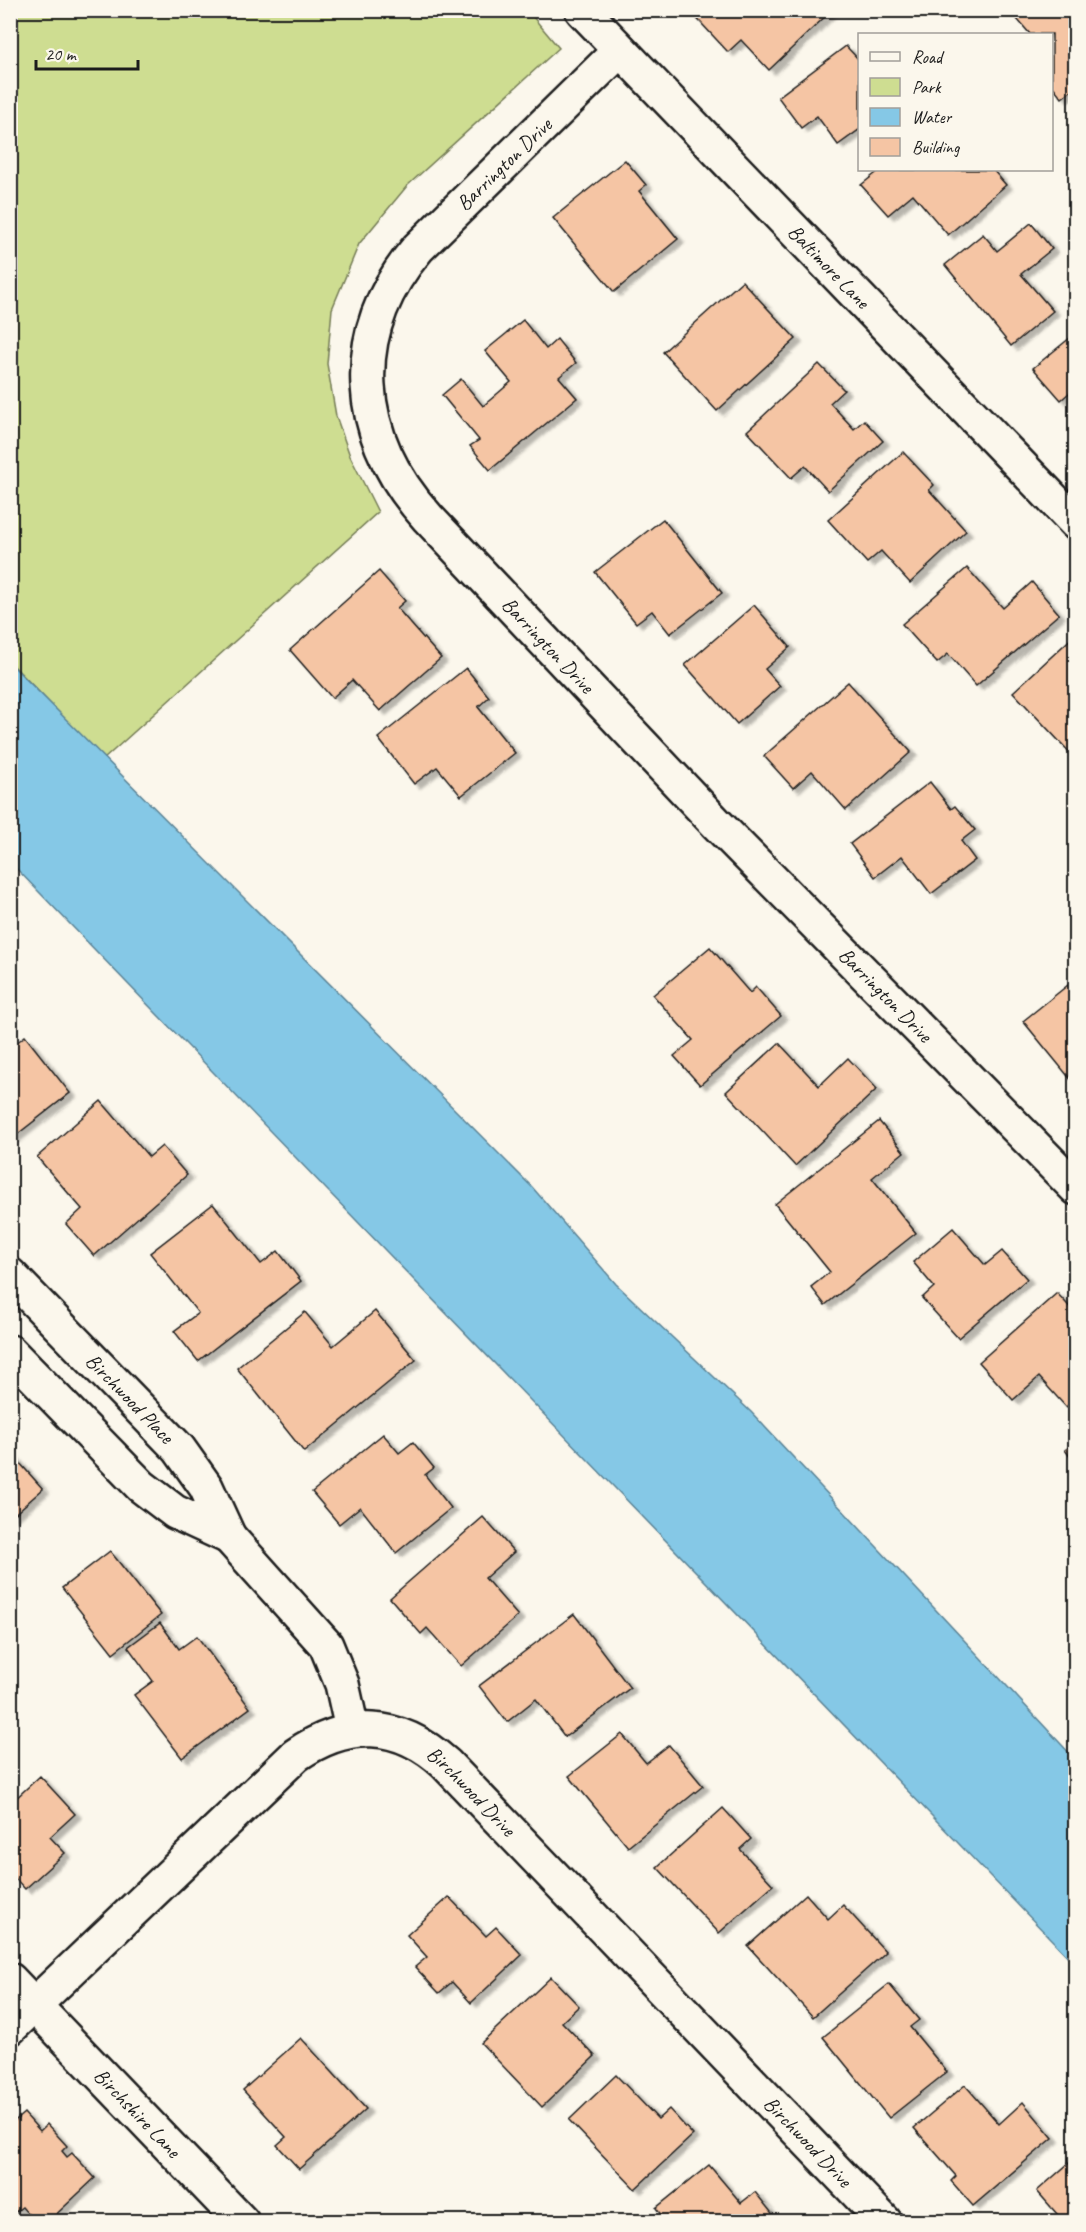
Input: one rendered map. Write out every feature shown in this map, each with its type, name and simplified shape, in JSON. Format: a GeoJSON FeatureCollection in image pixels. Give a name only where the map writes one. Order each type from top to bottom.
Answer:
{"type":"FeatureCollection","features":[{"type":"Feature","properties":{"kind":"street","name":"Baltimore Lane"},"geometry":{"type":"LineString","coordinates":[[582,10],[1076,523]]}},
{"type":"Feature","properties":{"kind":"street","name":"Barrington Drive"},"geometry":{"type":"LineString","coordinates":[[620,50],[418,248],[391,285],[377,319],[369,359],[370,407],[381,446],[398,482],[428,518],[717,824],[1076,1188]]}},
{"type":"Feature","properties":{"kind":"street","name":"Birchwood Place"},"geometry":{"type":"LineString","coordinates":[[10,1275],[179,1449],[206,1487],[229,1537],[326,1645],[342,1684],[352,1729]]}},
{"type":"Feature","properties":{"kind":"street","name":"Birchwood Place"},"geometry":{"type":"LineString","coordinates":[[10,1352],[141,1486],[175,1512],[229,1537]]}},
{"type":"Feature","properties":{"kind":"street","name":"Birchwood Drive"},"geometry":{"type":"LineString","coordinates":[[10,2028],[280,1767],[313,1743],[352,1729],[366,1729],[406,1739],[423,1746],[446,1764],[885,2222]]}},
{"type":"Feature","properties":{"kind":"street","name":"Birchshire Lane"},"geometry":{"type":"LineString","coordinates":[[10,1980],[242,2222]]}},
{"type":"Feature","properties":{"kind":"green space"},"geometry":{"type":"Polygon","coordinates":[[[11,10],[528,11],[559,48],[407,186],[359,244],[332,309],[327,364],[336,416],[350,456],[378,512],[104,759],[11,663],[11,10]]]}},
{"type":"Feature","properties":{"kind":"water"},"geometry":{"type":"Polygon","coordinates":[[[10,663],[532,1187],[616,1284],[751,1412],[1075,1759],[1075,1964],[11,863],[10,663]]]}},
{"type":"Feature","properties":{"kind":"building"},"geometry":{"type":"Polygon","coordinates":[[[689,10],[828,10],[830,12],[769,70],[741,40],[728,52],[689,10]]]}},
{"type":"Feature","properties":{"kind":"building"},"geometry":{"type":"Polygon","coordinates":[[[1013,10],[1076,10],[1076,87],[1062,98],[1053,86],[1053,33],[1029,33],[1011,12],[1013,10]]]}},
{"type":"Feature","properties":{"kind":"building"},"geometry":{"type":"Polygon","coordinates":[[[846,46],[858,59],[858,130],[838,145],[817,116],[801,128],[778,97],[846,46]]]}},
{"type":"Feature","properties":{"kind":"building"},"geometry":{"type":"Polygon","coordinates":[[[625,160],[646,185],[639,191],[678,239],[614,292],[553,218],[625,160]]]}},
{"type":"Feature","properties":{"kind":"building"},"geometry":{"type":"Polygon","coordinates":[[[879,171],[994,171],[1006,185],[948,235],[913,194],[888,215],[861,185],[879,171]]]}},
{"type":"Feature","properties":{"kind":"building"},"geometry":{"type":"Polygon","coordinates":[[[1031,223],[1052,249],[1021,274],[1053,311],[1011,346],[945,265],[983,234],[997,251],[1031,223]]]}},
{"type":"Feature","properties":{"kind":"building"},"geometry":{"type":"Polygon","coordinates":[[[742,281],[796,339],[717,411],[663,352],[742,281]]]}},
{"type":"Feature","properties":{"kind":"building"},"geometry":{"type":"Polygon","coordinates":[[[523,320],[546,349],[557,339],[576,363],[559,377],[577,398],[490,470],[470,446],[479,440],[442,395],[461,379],[483,406],[511,382],[485,351],[523,320]]]}},
{"type":"Feature","properties":{"kind":"building"},"geometry":{"type":"Polygon","coordinates":[[[1076,333],[1076,387],[1061,400],[1033,368],[1076,333]]]}},
{"type":"Feature","properties":{"kind":"building"},"geometry":{"type":"Polygon","coordinates":[[[819,364],[844,390],[830,403],[854,429],[864,420],[883,441],[828,491],[805,466],[791,478],[747,431],[819,364]]]}},
{"type":"Feature","properties":{"kind":"building"},"geometry":{"type":"Polygon","coordinates":[[[903,452],[934,485],[929,490],[966,531],[910,583],[881,551],[867,563],[828,520],[903,452]]]}},
{"type":"Feature","properties":{"kind":"building"},"geometry":{"type":"Polygon","coordinates":[[[663,519],[722,593],[670,634],[652,611],[636,623],[595,572],[663,519]]]}},
{"type":"Feature","properties":{"kind":"building"},"geometry":{"type":"Polygon","coordinates":[[[967,568],[1003,608],[1032,582],[1059,614],[976,686],[948,654],[937,663],[902,624],[967,568]]]}},
{"type":"Feature","properties":{"kind":"building"},"geometry":{"type":"Polygon","coordinates":[[[379,571],[405,601],[397,608],[441,658],[380,711],[352,680],[332,698],[290,650],[379,571]]]}},
{"type":"Feature","properties":{"kind":"building"},"geometry":{"type":"Polygon","coordinates":[[[754,605],[790,647],[765,669],[780,686],[737,724],[685,665],[754,605]]]}},
{"type":"Feature","properties":{"kind":"building"},"geometry":{"type":"Polygon","coordinates":[[[1076,634],[1076,759],[1013,692],[1076,634]]]}},
{"type":"Feature","properties":{"kind":"building"},"geometry":{"type":"Polygon","coordinates":[[[466,668],[489,697],[478,707],[515,753],[461,796],[437,767],[414,784],[378,738],[466,668]]]}},
{"type":"Feature","properties":{"kind":"building"},"geometry":{"type":"Polygon","coordinates":[[[848,682],[911,752],[846,810],[812,771],[793,788],[764,756],[848,682]]]}},
{"type":"Feature","properties":{"kind":"building"},"geometry":{"type":"Polygon","coordinates":[[[930,782],[951,809],[955,806],[975,830],[961,841],[975,860],[931,894],[902,856],[875,877],[850,844],[930,782]]]}},
{"type":"Feature","properties":{"kind":"building"},"geometry":{"type":"Polygon","coordinates":[[[710,947],[750,993],[756,987],[781,1016],[700,1085],[674,1056],[693,1040],[653,995],[710,947]]]}},
{"type":"Feature","properties":{"kind":"building"},"geometry":{"type":"Polygon","coordinates":[[[1068,985],[1076,995],[1076,1086],[1023,1021],[1068,985]]]}},
{"type":"Feature","properties":{"kind":"building"},"geometry":{"type":"Polygon","coordinates":[[[25,1036],[70,1093],[10,1140],[10,1048],[25,1036]]]}},
{"type":"Feature","properties":{"kind":"building"},"geometry":{"type":"Polygon","coordinates":[[[779,1043],[819,1086],[848,1058],[877,1089],[795,1166],[726,1092],[779,1043]]]}},
{"type":"Feature","properties":{"kind":"building"},"geometry":{"type":"Polygon","coordinates":[[[101,1101],[149,1157],[162,1146],[187,1175],[94,1256],[66,1224],[82,1209],[37,1157],[101,1101]]]}},
{"type":"Feature","properties":{"kind":"building"},"geometry":{"type":"Polygon","coordinates":[[[879,1121],[904,1152],[872,1178],[916,1233],[825,1305],[811,1287],[830,1272],[775,1204],[879,1121]]]}},
{"type":"Feature","properties":{"kind":"building"},"geometry":{"type":"Polygon","coordinates":[[[213,1204],[261,1264],[278,1251],[301,1281],[198,1361],[174,1331],[198,1313],[150,1253],[213,1204]]]}},
{"type":"Feature","properties":{"kind":"building"},"geometry":{"type":"Polygon","coordinates":[[[953,1228],[985,1265],[1002,1251],[1027,1279],[958,1338],[922,1298],[934,1287],[913,1262],[953,1228]]]}},
{"type":"Feature","properties":{"kind":"building"},"geometry":{"type":"Polygon","coordinates":[[[1057,1293],[1076,1314],[1076,1398],[1066,1407],[1039,1377],[1013,1400],[979,1362],[1057,1293]]]}},
{"type":"Feature","properties":{"kind":"building"},"geometry":{"type":"Polygon","coordinates":[[[375,1311],[416,1360],[304,1452],[237,1368],[305,1312],[333,1346],[375,1311]]]}},
{"type":"Feature","properties":{"kind":"building"},"geometry":{"type":"Polygon","coordinates":[[[383,1434],[399,1453],[413,1442],[434,1468],[425,1475],[451,1508],[396,1553],[360,1507],[339,1524],[312,1492],[383,1434]]]}},
{"type":"Feature","properties":{"kind":"building"},"geometry":{"type":"Polygon","coordinates":[[[1076,1442],[1076,1465],[1065,1450],[1076,1442]]]}},
{"type":"Feature","properties":{"kind":"building"},"geometry":{"type":"Polygon","coordinates":[[[10,1452],[43,1489],[10,1518],[10,1452]]]}},
{"type":"Feature","properties":{"kind":"building"},"geometry":{"type":"Polygon","coordinates":[[[483,1517],[514,1552],[485,1578],[518,1616],[461,1666],[427,1628],[421,1634],[390,1598],[483,1517]]]}},
{"type":"Feature","properties":{"kind":"building"},"geometry":{"type":"Polygon","coordinates":[[[110,1551],[161,1615],[113,1653],[62,1588],[110,1551]]]}},
{"type":"Feature","properties":{"kind":"building"},"geometry":{"type":"Polygon","coordinates":[[[574,1614],[630,1688],[565,1737],[536,1699],[507,1722],[479,1686],[574,1614]]]}},
{"type":"Feature","properties":{"kind":"building"},"geometry":{"type":"Polygon","coordinates":[[[160,1623],[179,1649],[197,1636],[250,1708],[182,1758],[134,1695],[153,1681],[128,1647],[160,1623]]]}},
{"type":"Feature","properties":{"kind":"building"},"geometry":{"type":"Polygon","coordinates":[[[622,1734],[646,1763],[669,1745],[703,1786],[628,1847],[569,1776],[622,1734]]]}},
{"type":"Feature","properties":{"kind":"building"},"geometry":{"type":"Polygon","coordinates":[[[40,1776],[75,1814],[50,1837],[65,1853],[25,1889],[10,1873],[10,1799],[13,1801],[40,1776]]]}},
{"type":"Feature","properties":{"kind":"building"},"geometry":{"type":"Polygon","coordinates":[[[723,1808],[751,1839],[740,1849],[773,1885],[719,1933],[657,1867],[723,1808]]]}},
{"type":"Feature","properties":{"kind":"building"},"geometry":{"type":"Polygon","coordinates":[[[806,1894],[828,1919],[843,1905],[886,1952],[813,2017],[748,1946],[806,1894]]]}},
{"type":"Feature","properties":{"kind":"building"},"geometry":{"type":"Polygon","coordinates":[[[449,1897],[486,1936],[496,1927],[522,1955],[471,2003],[452,1982],[439,1993],[415,1967],[427,1957],[407,1935],[449,1897]]]}},
{"type":"Feature","properties":{"kind":"building"},"geometry":{"type":"Polygon","coordinates":[[[551,1977],[579,2006],[562,2022],[595,2056],[542,2107],[481,2043],[551,1977]]]}},
{"type":"Feature","properties":{"kind":"building"},"geometry":{"type":"Polygon","coordinates":[[[889,1984],[919,2020],[910,2027],[947,2072],[889,2118],[823,2037],[889,1984]]]}},
{"type":"Feature","properties":{"kind":"building"},"geometry":{"type":"Polygon","coordinates":[[[301,2038],[366,2109],[299,2169],[277,2145],[286,2137],[243,2090],[301,2038]]]}},
{"type":"Feature","properties":{"kind":"building"},"geometry":{"type":"Polygon","coordinates":[[[616,2075],[658,2119],[669,2109],[693,2135],[635,2189],[569,2120],[616,2075]]]}},
{"type":"Feature","properties":{"kind":"building"},"geometry":{"type":"Polygon","coordinates":[[[965,2085],[999,2124],[1023,2102],[1053,2138],[973,2206],[951,2181],[956,2176],[914,2128],[965,2085]]]}},
{"type":"Feature","properties":{"kind":"building"},"geometry":{"type":"Polygon","coordinates":[[[24,2113],[40,2131],[47,2124],[67,2146],[62,2151],[67,2157],[72,2153],[95,2178],[48,2222],[35,2222],[22,2207],[10,2216],[10,2125],[24,2113]]]}},
{"type":"Feature","properties":{"kind":"building"},"geometry":{"type":"Polygon","coordinates":[[[1076,2157],[1076,2222],[1064,2222],[1037,2191],[1076,2157]]]}},
{"type":"Feature","properties":{"kind":"building"},"geometry":{"type":"Polygon","coordinates":[[[709,2165],[741,2203],[755,2192],[779,2222],[666,2222],[656,2208],[709,2165]]]}}]}
